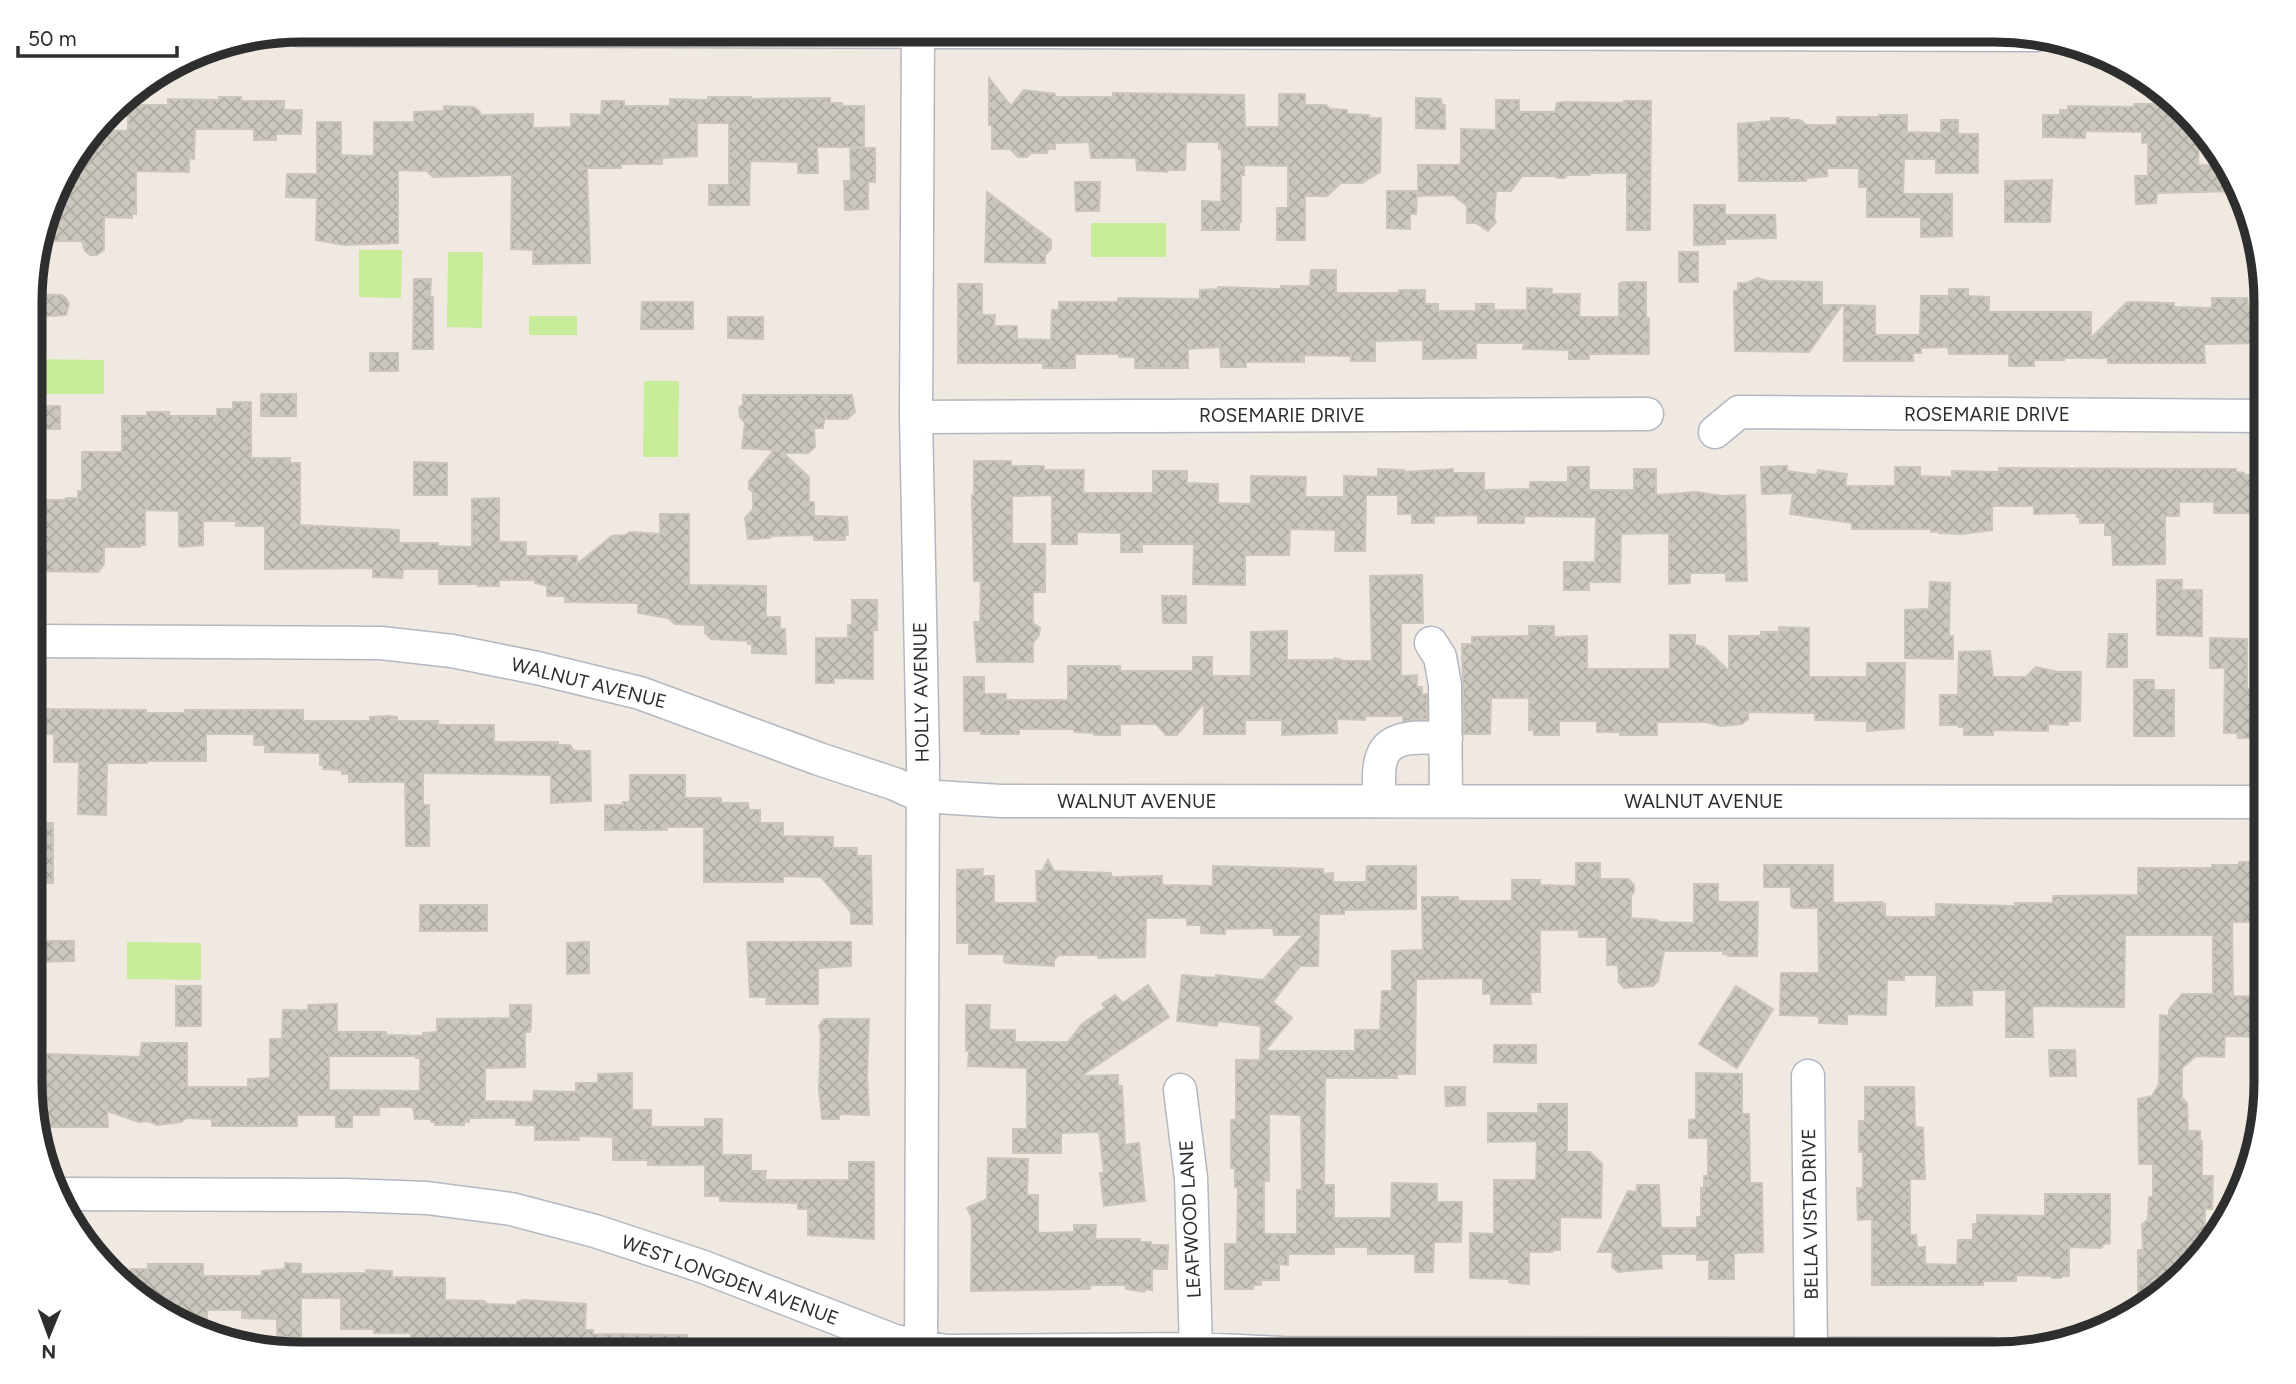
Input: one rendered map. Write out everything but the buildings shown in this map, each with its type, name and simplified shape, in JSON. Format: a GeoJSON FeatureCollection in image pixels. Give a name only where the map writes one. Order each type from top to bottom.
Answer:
{"type":"FeatureCollection","features":[{"type":"Feature","properties":{"kind":"street","name":"HOLLY AVENUE"},"geometry":{"type":"LineString","coordinates":[[918,42],[916,417],[921,796],[921,1342]]}},
{"type":"Feature","properties":{"kind":"street","name":"ROSEMARIE DRIVE"},"geometry":{"type":"LineString","coordinates":[[1715,432],[1739,412],[2254,416]]}},
{"type":"Feature","properties":{"kind":"street","name":"ROSEMARIE DRIVE"},"geometry":{"type":"LineString","coordinates":[[916,417],[1647,414]]}},
{"type":"Feature","properties":{"kind":"street","name":"WALNUT AVENUE"},"geometry":{"type":"LineString","coordinates":[[42,641],[369,642],[452,651],[640,693],[895,784],[921,796],[1000,801],[2254,802]]}},
{"type":"Feature","properties":{"kind":"street"},"geometry":{"type":"LineString","coordinates":[[1431,643],[1440,657],[1445,685],[1446,801]]}},
{"type":"Feature","properties":{"kind":"street"},"geometry":{"type":"LineString","coordinates":[[1379,800],[1383,753],[1393,744],[1420,736],[1446,739]]}},
{"type":"Feature","properties":{"kind":"street","name":"BELLA VISTA DRIVE"},"geometry":{"type":"LineString","coordinates":[[1808,1076],[1811,1342]]}},
{"type":"Feature","properties":{"kind":"street","name":"LEAFWOOD LANE"},"geometry":{"type":"LineString","coordinates":[[1180,1090],[1191,1178],[1196,1342]]}},
{"type":"Feature","properties":{"kind":"street","name":"WEST LONGDEN AVENUE"},"geometry":{"type":"LineString","coordinates":[[68,1194],[346,1195],[427,1198],[510,1209],[595,1231],[701,1266],[898,1342]]}},
{"type":"Feature","properties":{"kind":"green space"},"geometry":{"type":"Polygon","coordinates":[[[1091,223],[1166,223],[1166,257],[1091,257],[1091,223]]]}},
{"type":"Feature","properties":{"kind":"green space"},"geometry":{"type":"Polygon","coordinates":[[[359,250],[402,250],[401,298],[359,297],[359,250]]]}},
{"type":"Feature","properties":{"kind":"green space"},"geometry":{"type":"Polygon","coordinates":[[[448,252],[483,252],[482,328],[447,327],[448,252]]]}},
{"type":"Feature","properties":{"kind":"green space"},"geometry":{"type":"Polygon","coordinates":[[[529,316],[577,316],[577,335],[529,335],[529,316]]]}},
{"type":"Feature","properties":{"kind":"green space"},"geometry":{"type":"Polygon","coordinates":[[[42,359],[104,360],[104,394],[42,394],[42,359]]]}},
{"type":"Feature","properties":{"kind":"green space"},"geometry":{"type":"Polygon","coordinates":[[[644,381],[679,381],[678,457],[643,457],[644,381]]]}},
{"type":"Feature","properties":{"kind":"green space"},"geometry":{"type":"Polygon","coordinates":[[[127,942],[201,943],[201,980],[127,979],[127,942]]]}}]}
